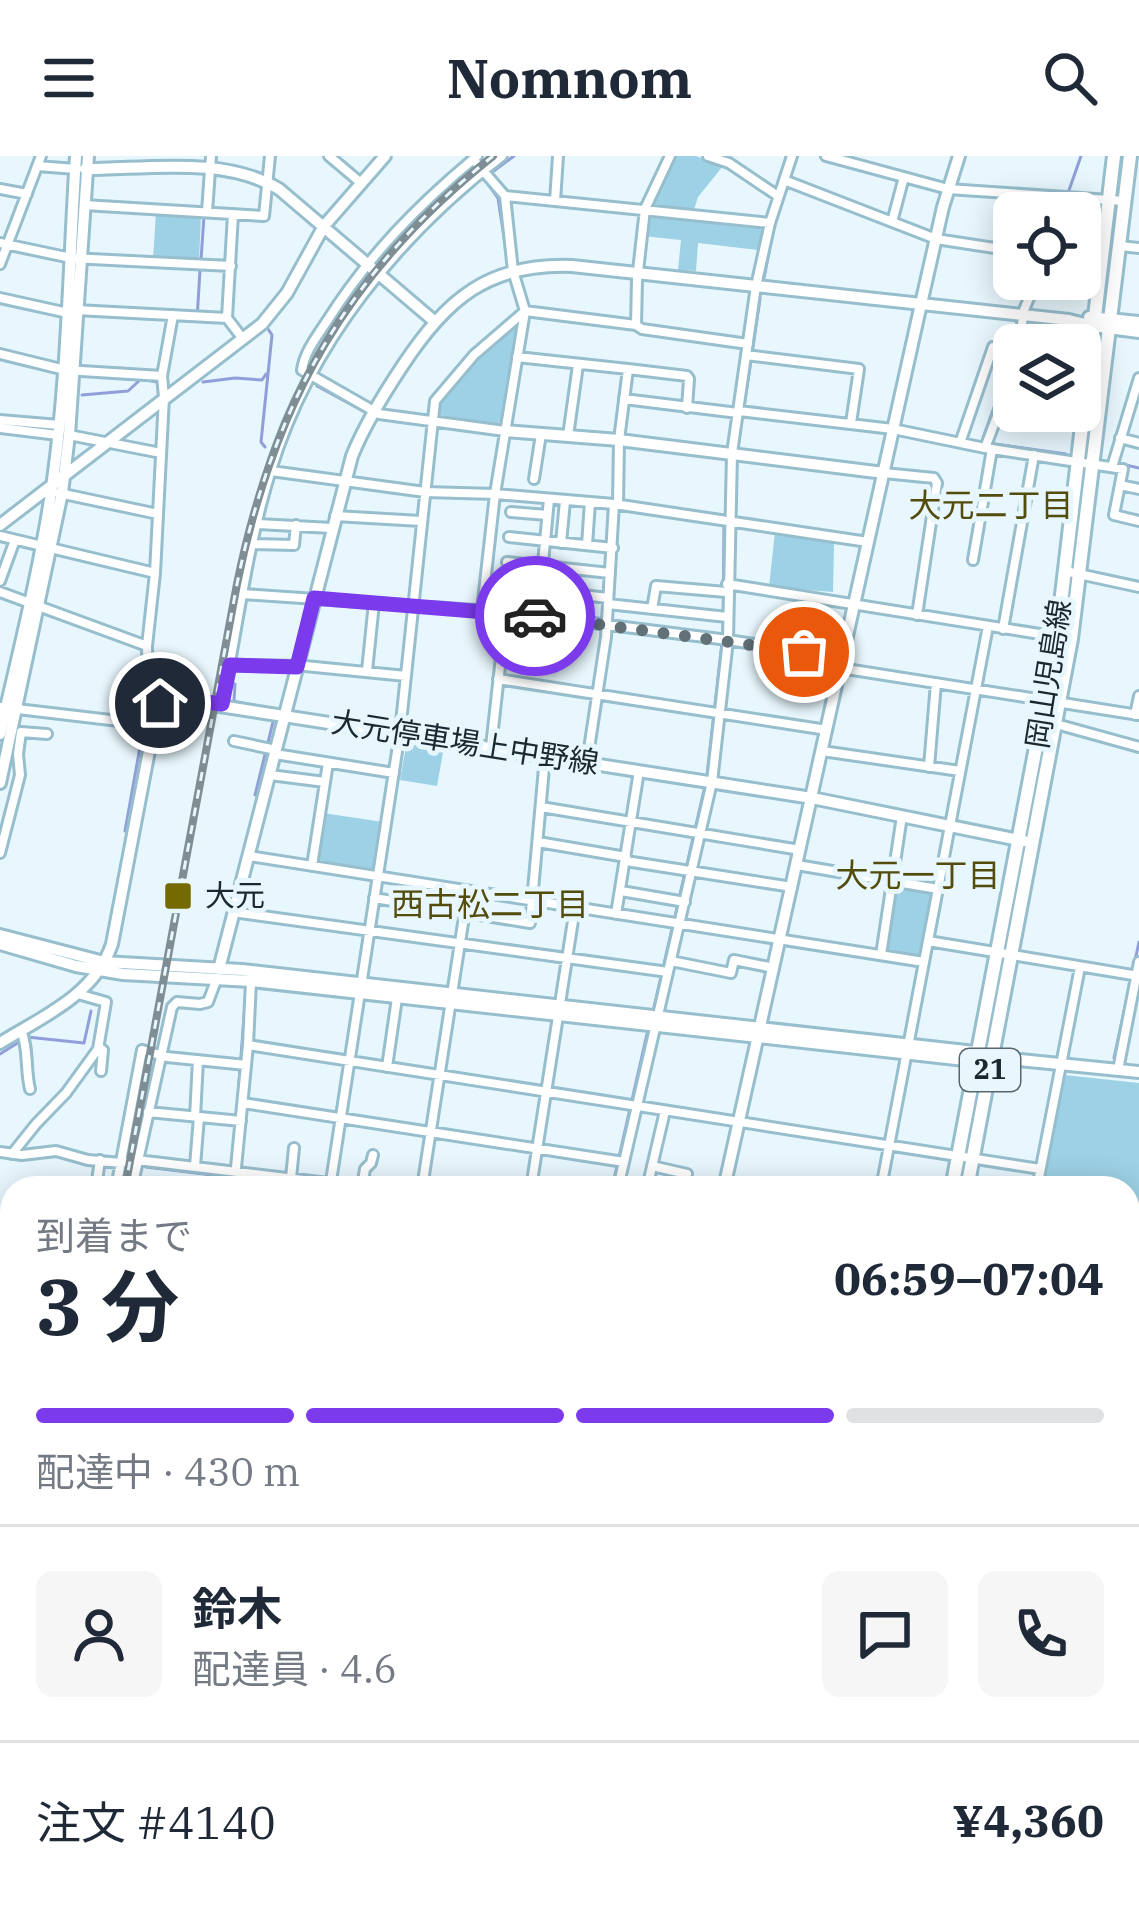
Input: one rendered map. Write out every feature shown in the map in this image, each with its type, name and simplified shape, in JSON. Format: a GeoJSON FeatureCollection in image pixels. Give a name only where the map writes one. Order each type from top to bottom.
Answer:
{"type":"FeatureCollection","features":[{"type":"Feature","properties":{"kind":"main road","name":"岡山児島線"},"geometry":{"type":"LineString","coordinates":[[957,1176],[992,1058],[1005,954],[1064,638],[1078,462],[1114,156]]}},
{"type":"Feature","properties":{"kind":"main road","name":"岡山児島線"},"geometry":{"type":"LineString","coordinates":[[1072,572],[1094,465],[1130,156]]}},
{"type":"Feature","properties":{"kind":"main road","name":"岡山児島線"},"geometry":{"type":"LineString","coordinates":[[1026,841],[1056,724],[1053,701]]}},
{"type":"Feature","properties":{"kind":"main road","name":"岡山児島線"},"geometry":{"type":"LineString","coordinates":[[966,1176],[976,1057],[1005,954]]}},
{"type":"Feature","properties":{"kind":"street"},"geometry":{"type":"LineString","coordinates":[[84,205],[264,216],[270,156]]}},
{"type":"Feature","properties":{"kind":"street"},"geometry":{"type":"LineString","coordinates":[[329,156],[359,181]]}},
{"type":"Feature","properties":{"kind":"street"},"geometry":{"type":"LineString","coordinates":[[0,525],[55,489],[64,475],[262,324],[278,306],[324,226],[385,156]]}},
{"type":"Feature","properties":{"kind":"street"},"geometry":{"type":"LineString","coordinates":[[222,704],[271,471],[310,377],[379,272],[428,218],[502,156]]}},
{"type":"Feature","properties":{"kind":"street"},"geometry":{"type":"LineString","coordinates":[[555,201],[558,156]]}},
{"type":"Feature","properties":{"kind":"street"},"geometry":{"type":"LineString","coordinates":[[636,325],[645,209],[670,156]]}},
{"type":"Feature","properties":{"kind":"street"},"geometry":{"type":"LineString","coordinates":[[708,156],[730,163],[778,196]]}},
{"type":"Feature","properties":{"kind":"street"},"geometry":{"type":"LineString","coordinates":[[619,1176],[664,971],[671,961],[696,832],[712,782],[735,453],[756,286],[792,156]]}},
{"type":"Feature","properties":{"kind":"street"},"geometry":{"type":"LineString","coordinates":[[826,156],[948,189],[993,192]]}},
{"type":"Feature","properties":{"kind":"street"},"geometry":{"type":"LineString","coordinates":[[727,1176],[921,304],[959,156]]}},
{"type":"Feature","properties":{"kind":"street"},"geometry":{"type":"LineString","coordinates":[[482,610],[495,494],[505,431],[517,357],[525,311],[513,271],[505,196],[475,157],[367,261],[302,364],[304,374],[373,412],[431,422],[505,431],[619,440],[934,478],[917,615]]}},
{"type":"Feature","properties":{"kind":"street"},"geometry":{"type":"LineString","coordinates":[[0,264],[3,244],[39,161],[210,161],[268,182],[434,321]]}},
{"type":"Feature","properties":{"kind":"street"},"geometry":{"type":"LineString","coordinates":[[205,212],[210,161]]}},
{"type":"Feature","properties":{"kind":"street"},"geometry":{"type":"LineString","coordinates":[[76,258],[84,205],[82,163]]}},
{"type":"Feature","properties":{"kind":"street"},"geometry":{"type":"LineString","coordinates":[[0,734],[33,604],[55,489],[69,370],[82,163]]}},
{"type":"Feature","properties":{"kind":"street"},"geometry":{"type":"LineString","coordinates":[[892,222],[904,177]]}},
{"type":"Feature","properties":{"kind":"street"},"geometry":{"type":"LineString","coordinates":[[787,182],[936,239],[993,248]]}},
{"type":"Feature","properties":{"kind":"street"},"geometry":{"type":"LineString","coordinates":[[0,189],[27,194]]}},
{"type":"Feature","properties":{"kind":"street"},"geometry":{"type":"LineString","coordinates":[[505,196],[770,223]]}},
{"type":"Feature","properties":{"kind":"street"},"geometry":{"type":"LineString","coordinates":[[1101,200],[1124,201]]}},
{"type":"Feature","properties":{"kind":"street"},"geometry":{"type":"LineString","coordinates":[[233,214],[227,318],[243,339]]}},
{"type":"Feature","properties":{"kind":"street"},"geometry":{"type":"LineString","coordinates":[[3,244],[76,258],[231,266]]}},
{"type":"Feature","properties":{"kind":"street"},"geometry":{"type":"LineString","coordinates":[[1120,246],[1139,248]]}},
{"type":"Feature","properties":{"kind":"street"},"geometry":{"type":"LineString","coordinates":[[134,1176],[174,1004],[205,1004],[218,974],[270,775],[271,750],[352,456],[373,412],[434,321],[475,288],[513,271],[553,265],[1074,320],[1139,322]]}},
{"type":"Feature","properties":{"kind":"street"},"geometry":{"type":"LineString","coordinates":[[0,298],[72,312],[227,318]]}},
{"type":"Feature","properties":{"kind":"street"},"geometry":{"type":"LineString","coordinates":[[1022,324],[1029,300]]}},
{"type":"Feature","properties":{"kind":"street"},"geometry":{"type":"LineString","coordinates":[[331,1176],[400,732],[434,401],[474,355],[525,311],[636,325],[749,353],[859,368],[851,421]]}},
{"type":"Feature","properties":{"kind":"street"},"geometry":{"type":"LineString","coordinates":[[0,1043],[24,1036],[78,994],[111,949],[147,724],[160,703],[148,696],[146,688],[147,646],[155,573],[162,376],[173,315]]}},
{"type":"Feature","properties":{"kind":"street"},"geometry":{"type":"LineString","coordinates":[[1110,323],[1139,332]]}},
{"type":"Feature","properties":{"kind":"street"},"geometry":{"type":"LineString","coordinates":[[961,440],[993,347]]}},
{"type":"Feature","properties":{"kind":"street"},"geometry":{"type":"LineString","coordinates":[[0,354],[69,370],[162,376]]}},
{"type":"Feature","properties":{"kind":"street"},"geometry":{"type":"LineString","coordinates":[[517,357],[687,376],[687,408]]}},
{"type":"Feature","properties":{"kind":"street"},"geometry":{"type":"LineString","coordinates":[[568,436],[578,365]]}},
{"type":"Feature","properties":{"kind":"street"},"geometry":{"type":"LineString","coordinates":[[587,762],[606,626],[628,369]]}},
{"type":"Feature","properties":{"kind":"street"},"geometry":{"type":"LineString","coordinates":[[1112,467],[1136,404],[1139,378]]}},
{"type":"Feature","properties":{"kind":"street"},"geometry":{"type":"LineString","coordinates":[[624,400],[851,421],[1112,467],[1123,470],[1114,515],[1139,521]]}},
{"type":"Feature","properties":{"kind":"street"},"geometry":{"type":"LineString","coordinates":[[0,424],[161,453]]}},
{"type":"Feature","properties":{"kind":"street"},"geometry":{"type":"LineString","coordinates":[[62,432],[64,475]]}},
{"type":"Feature","properties":{"kind":"street"},"geometry":{"type":"LineString","coordinates":[[973,560],[993,432]]}},
{"type":"Feature","properties":{"kind":"street"},"geometry":{"type":"LineString","coordinates":[[534,479],[541,434]]}},
{"type":"Feature","properties":{"kind":"street"},"geometry":{"type":"LineString","coordinates":[[1120,438],[1139,442]]}},
{"type":"Feature","properties":{"kind":"street"},"geometry":{"type":"LineString","coordinates":[[1004,628],[1034,455]]}},
{"type":"Feature","properties":{"kind":"street"},"geometry":{"type":"LineString","coordinates":[[271,471],[425,492],[616,504],[868,542]]}},
{"type":"Feature","properties":{"kind":"street"},"geometry":{"type":"LineString","coordinates":[[1120,485],[1139,489]]}},
{"type":"Feature","properties":{"kind":"street"},"geometry":{"type":"LineString","coordinates":[[55,489],[158,514]]}},
{"type":"Feature","properties":{"kind":"street"},"geometry":{"type":"LineString","coordinates":[[538,616],[549,499]]}},
{"type":"Feature","properties":{"kind":"street"},"geometry":{"type":"LineString","coordinates":[[561,543],[565,501]]}},
{"type":"Feature","properties":{"kind":"street"},"geometry":{"type":"LineString","coordinates":[[587,545],[590,502]]}},
{"type":"Feature","properties":{"kind":"street"},"geometry":{"type":"LineString","coordinates":[[511,512],[547,515]]}},
{"type":"Feature","properties":{"kind":"street"},"geometry":{"type":"LineString","coordinates":[[258,524],[421,521]]}},
{"type":"Feature","properties":{"kind":"street"},"geometry":{"type":"LineString","coordinates":[[253,544],[294,545],[296,525]]}},
{"type":"Feature","properties":{"kind":"street"},"geometry":{"type":"LineString","coordinates":[[0,536],[155,573]]}},
{"type":"Feature","properties":{"kind":"street"},"geometry":{"type":"LineString","coordinates":[[509,537],[613,548]]}},
{"type":"Feature","properties":{"kind":"street"},"geometry":{"type":"LineString","coordinates":[[0,581],[15,540]]}},
{"type":"Feature","properties":{"kind":"street"},"geometry":{"type":"LineString","coordinates":[[507,562],[610,573]]}},
{"type":"Feature","properties":{"kind":"street"},"geometry":{"type":"LineString","coordinates":[[1072,572],[1139,587]]}},
{"type":"Feature","properties":{"kind":"street"},"geometry":{"type":"LineString","coordinates":[[652,609],[656,586],[725,590],[1064,638]]}},
{"type":"Feature","properties":{"kind":"street"},"geometry":{"type":"LineString","coordinates":[[540,590],[724,616]]}},
{"type":"Feature","properties":{"kind":"street"},"geometry":{"type":"LineString","coordinates":[[0,592],[147,646]]}},
{"type":"Feature","properties":{"kind":"street"},"geometry":{"type":"LineString","coordinates":[[243,594],[506,612],[724,640],[936,683],[1137,715],[1139,696]]}},
{"type":"Feature","properties":{"kind":"street"},"geometry":{"type":"LineString","coordinates":[[367,671],[374,603]]}},
{"type":"Feature","properties":{"kind":"street"},"geometry":{"type":"LineString","coordinates":[[491,747],[506,612]]}},
{"type":"Feature","properties":{"kind":"street"},"geometry":{"type":"LineString","coordinates":[[883,1176],[988,626]]}},
{"type":"Feature","properties":{"kind":"street"},"geometry":{"type":"LineString","coordinates":[[230,665],[406,676]]}},
{"type":"Feature","properties":{"kind":"street"},"geometry":{"type":"LineString","coordinates":[[498,679],[826,730]]}},
{"type":"Feature","properties":{"kind":"street"},"geometry":{"type":"LineString","coordinates":[[929,767],[936,683]]}},
{"type":"Feature","properties":{"kind":"street","name":"大元停車場上中野線"},"geometry":{"type":"LineString","coordinates":[[160,703],[172,698],[222,704],[545,755],[812,798],[1026,841]]}},
{"type":"Feature","properties":{"kind":"street"},"geometry":{"type":"LineString","coordinates":[[7,709],[147,724]]}},
{"type":"Feature","properties":{"kind":"street"},"geometry":{"type":"LineString","coordinates":[[7,709],[0,782],[17,787]]}},
{"type":"Feature","properties":{"kind":"street"},"geometry":{"type":"LineString","coordinates":[[1056,724],[1139,748]]}},
{"type":"Feature","properties":{"kind":"street"},"geometry":{"type":"LineString","coordinates":[[0,853],[21,766],[21,732],[47,734]]}},
{"type":"Feature","properties":{"kind":"street"},"geometry":{"type":"LineString","coordinates":[[234,741],[328,764],[394,773]]}},
{"type":"Feature","properties":{"kind":"street"},"geometry":{"type":"LineString","coordinates":[[822,751],[960,771]]}},
{"type":"Feature","properties":{"kind":"street"},"geometry":{"type":"LineString","coordinates":[[374,898],[530,923],[545,755]]}},
{"type":"Feature","properties":{"kind":"street"},"geometry":{"type":"LineString","coordinates":[[312,866],[328,764]]}},
{"type":"Feature","properties":{"kind":"street"},"geometry":{"type":"LineString","coordinates":[[616,914],[639,770]]}},
{"type":"Feature","properties":{"kind":"street"},"geometry":{"type":"LineString","coordinates":[[270,775],[326,782]]}},
{"type":"Feature","properties":{"kind":"street"},"geometry":{"type":"LineString","coordinates":[[541,807],[800,850]]}},
{"type":"Feature","properties":{"kind":"street"},"geometry":{"type":"LineString","coordinates":[[881,955],[902,815]]}},
{"type":"Feature","properties":{"kind":"street"},"geometry":{"type":"LineString","coordinates":[[538,842],[792,887]]}},
{"type":"Feature","properties":{"kind":"street"},"geometry":{"type":"LineString","coordinates":[[249,856],[924,962]]}},
{"type":"Feature","properties":{"kind":"street"},"geometry":{"type":"LineString","coordinates":[[796,866],[938,890]]}},
{"type":"Feature","properties":{"kind":"street"},"geometry":{"type":"LineString","coordinates":[[424,1176],[468,891]]}},
{"type":"Feature","properties":{"kind":"street"},"geometry":{"type":"LineString","coordinates":[[620,891],[681,901]]}},
{"type":"Feature","properties":{"kind":"street"},"geometry":{"type":"LineString","coordinates":[[533,1176],[575,908]]}},
{"type":"Feature","properties":{"kind":"street"},"geometry":{"type":"LineString","coordinates":[[233,912],[664,971]]}},
{"type":"Feature","properties":{"kind":"street"},"geometry":{"type":"LineString","coordinates":[[0,935],[101,967]]}},
{"type":"Feature","properties":{"kind":"street"},"geometry":{"type":"LineString","coordinates":[[928,941],[1134,975]]}},
{"type":"Feature","properties":{"kind":"street"},"geometry":{"type":"LineString","coordinates":[[0,944],[101,967],[218,974],[1139,1072]]}},
{"type":"Feature","properties":{"kind":"street"},"geometry":{"type":"LineString","coordinates":[[671,961],[731,974],[734,960],[774,968]]}},
{"type":"Feature","properties":{"kind":"street"},"geometry":{"type":"LineString","coordinates":[[1118,1070],[1139,962]]}},
{"type":"Feature","properties":{"kind":"street"},"geometry":{"type":"LineString","coordinates":[[1039,1176],[1080,967]]}},
{"type":"Feature","properties":{"kind":"street"},"geometry":{"type":"LineString","coordinates":[[218,974],[361,989],[397,998],[453,999]]}},
{"type":"Feature","properties":{"kind":"street"},"geometry":{"type":"LineString","coordinates":[[0,1152],[56,1151],[99,1163],[137,1160],[234,1176],[251,981]]}},
{"type":"Feature","properties":{"kind":"street"},"geometry":{"type":"LineString","coordinates":[[12,1154],[67,1093],[100,1047],[106,1002],[78,994]]}},
{"type":"Feature","properties":{"kind":"street"},"geometry":{"type":"LineString","coordinates":[[387,1067],[397,998]]}},
{"type":"Feature","properties":{"kind":"street"},"geometry":{"type":"LineString","coordinates":[[24,1036],[31,1089]]}},
{"type":"Feature","properties":{"kind":"street"},"geometry":{"type":"LineString","coordinates":[[248,1045],[1040,1169]]}},
{"type":"Feature","properties":{"kind":"street"},"geometry":{"type":"LineString","coordinates":[[100,1047],[100,1071]]}},
{"type":"Feature","properties":{"kind":"street"},"geometry":{"type":"LineString","coordinates":[[119,1176],[142,1050],[243,1064]]}},
{"type":"Feature","properties":{"kind":"street"},"geometry":{"type":"LineString","coordinates":[[195,1166],[198,1060]]}},
{"type":"Feature","properties":{"kind":"street"},"geometry":{"type":"LineString","coordinates":[[243,1103],[620,1162]]}},
{"type":"Feature","properties":{"kind":"street"},"geometry":{"type":"LineString","coordinates":[[650,1176],[665,1111]]}},
{"type":"Feature","properties":{"kind":"street"},"geometry":{"type":"LineString","coordinates":[[148,1112],[238,1121]]}},
{"type":"Feature","properties":{"kind":"street"},"geometry":{"type":"LineString","coordinates":[[291,1176],[294,1148]]}},
{"type":"Feature","properties":{"kind":"street"},"geometry":{"type":"LineString","coordinates":[[365,1176],[373,1154]]}},
{"type":"Feature","properties":{"kind":"street"},"geometry":{"type":"LineString","coordinates":[[97,1176],[99,1163]]}},
{"type":"Feature","properties":{"kind":"street"},"geometry":{"type":"LineString","coordinates":[[652,1166],[687,1174]]}},
{"type":"Feature","properties":{"kind":"shaded area"},"geometry":{"type":"Polygon","coordinates":[[[674,156],[696,156],[723,166],[698,197],[694,210],[650,207],[674,156]]]}},
{"type":"Feature","properties":{"kind":"shaded area"},"geometry":{"type":"Polygon","coordinates":[[[156,213],[201,216],[199,261],[153,259],[156,213]]]}},
{"type":"Feature","properties":{"kind":"shaded area"},"geometry":{"type":"Polygon","coordinates":[[[647,213],[763,224],[758,250],[698,243],[696,271],[678,270],[681,240],[642,236],[647,213]]]}},
{"type":"Feature","properties":{"kind":"shaded area"},"geometry":{"type":"Polygon","coordinates":[[[517,324],[501,421],[437,418],[458,379],[517,324]]]}},
{"type":"Feature","properties":{"kind":"shaded area"},"geometry":{"type":"Polygon","coordinates":[[[775,532],[834,542],[833,592],[769,587],[775,532]]]}},
{"type":"Feature","properties":{"kind":"shaded area"},"geometry":{"type":"Polygon","coordinates":[[[407,741],[444,747],[437,786],[400,780],[407,741]]]}},
{"type":"Feature","properties":{"kind":"shaded area"},"geometry":{"type":"Polygon","coordinates":[[[323,813],[383,822],[376,869],[315,862],[323,813]]]}},
{"type":"Feature","properties":{"kind":"shaded area"},"geometry":{"type":"Polygon","coordinates":[[[897,885],[933,894],[922,953],[917,957],[885,951],[897,885]]]}},
{"type":"Feature","properties":{"kind":"shaded area"},"geometry":{"type":"Polygon","coordinates":[[[1064,1075],[1139,1083],[1139,1176],[1044,1176],[1064,1075]]]}},
{"type":"Feature","properties":{"kind":"waterway"},"geometry":{"type":"LineString","coordinates":[[491,173],[514,156]]}},
{"type":"Feature","properties":{"kind":"waterway"},"geometry":{"type":"LineString","coordinates":[[764,278],[775,221],[797,156]]}},
{"type":"Feature","properties":{"kind":"waterway"},"geometry":{"type":"LineString","coordinates":[[1068,192],[1081,156]]}},
{"type":"Feature","properties":{"kind":"waterway"},"geometry":{"type":"LineString","coordinates":[[485,180],[498,198],[508,263]]}},
{"type":"Feature","properties":{"kind":"waterway"},"geometry":{"type":"LineString","coordinates":[[201,260],[204,216]]}},
{"type":"Feature","properties":{"kind":"waterway"},"geometry":{"type":"LineString","coordinates":[[282,291],[310,240]]}},
{"type":"Feature","properties":{"kind":"waterway"},"geometry":{"type":"LineString","coordinates":[[178,319],[197,320],[200,270]]}},
{"type":"Feature","properties":{"kind":"waterway"},"geometry":{"type":"LineString","coordinates":[[512,283],[520,309]]}},
{"type":"Feature","properties":{"kind":"waterway"},"geometry":{"type":"LineString","coordinates":[[744,407],[760,299]]}},
{"type":"Feature","properties":{"kind":"waterway"},"geometry":{"type":"LineString","coordinates":[[1022,305],[1024,300]]}},
{"type":"Feature","properties":{"kind":"waterway"},"geometry":{"type":"LineString","coordinates":[[265,447],[261,442],[272,335],[268,329]]}},
{"type":"Feature","properties":{"kind":"waterway"},"geometry":{"type":"LineString","coordinates":[[203,382],[262,380],[266,374]]}},
{"type":"Feature","properties":{"kind":"waterway"},"geometry":{"type":"LineString","coordinates":[[82,395],[128,391],[141,379],[157,382]]}},
{"type":"Feature","properties":{"kind":"waterway"},"geometry":{"type":"LineString","coordinates":[[317,386],[363,411]]}},
{"type":"Feature","properties":{"kind":"waterway"},"geometry":{"type":"LineString","coordinates":[[746,408],[887,424]]}},
{"type":"Feature","properties":{"kind":"waterway"},"geometry":{"type":"LineString","coordinates":[[982,441],[993,410]]}},
{"type":"Feature","properties":{"kind":"waterway"},"geometry":{"type":"LineString","coordinates":[[738,448],[742,416]]}},
{"type":"Feature","properties":{"kind":"waterway"},"geometry":{"type":"LineString","coordinates":[[382,418],[424,425]]}},
{"type":"Feature","properties":{"kind":"waterway"},"geometry":{"type":"LineString","coordinates":[[4,424],[50,429]]}},
{"type":"Feature","properties":{"kind":"waterway"},"geometry":{"type":"LineString","coordinates":[[902,427],[957,438]]}},
{"type":"Feature","properties":{"kind":"waterway"},"geometry":{"type":"LineString","coordinates":[[966,440],[1066,454]]}},
{"type":"Feature","properties":{"kind":"waterway"},"geometry":{"type":"LineString","coordinates":[[735,516],[737,458]]}},
{"type":"Feature","properties":{"kind":"waterway"},"geometry":{"type":"LineString","coordinates":[[1117,463],[1139,468]]}},
{"type":"Feature","properties":{"kind":"waterway"},"geometry":{"type":"LineString","coordinates":[[707,775],[723,634],[724,525]]}},
{"type":"Feature","properties":{"kind":"waterway"},"geometry":{"type":"LineString","coordinates":[[235,684],[237,702],[276,709]]}},
{"type":"Feature","properties":{"kind":"waterway"},"geometry":{"type":"LineString","coordinates":[[125,831],[145,719]]}},
{"type":"Feature","properties":{"kind":"waterway"},"geometry":{"type":"LineString","coordinates":[[255,795],[273,722]]}},
{"type":"Feature","properties":{"kind":"waterway"},"geometry":{"type":"LineString","coordinates":[[654,1007],[705,786]]}},
{"type":"Feature","properties":{"kind":"waterway"},"geometry":{"type":"LineString","coordinates":[[1114,1058],[1139,942]]}},
{"type":"Feature","properties":{"kind":"waterway"},"geometry":{"type":"LineString","coordinates":[[233,1163],[246,990]]}},
{"type":"Feature","properties":{"kind":"waterway"},"geometry":{"type":"LineString","coordinates":[[0,1054],[27,1037],[84,1043],[91,1011]]}},
{"type":"Feature","properties":{"kind":"waterway"},"geometry":{"type":"LineString","coordinates":[[619,1157],[647,1034]]}},
{"type":"Feature","properties":{"kind":"waterway"},"geometry":{"type":"LineString","coordinates":[[296,1057],[341,1064]]}},
{"type":"Feature","properties":{"kind":"waterway"},"geometry":{"type":"LineString","coordinates":[[357,1066],[420,1076]]}},
{"type":"Feature","properties":{"kind":"waterway"},"geometry":{"type":"LineString","coordinates":[[2,1156],[34,1157]]}},
{"type":"Feature","properties":{"kind":"waterway"},"geometry":{"type":"LineString","coordinates":[[615,1176],[617,1166]]}},
{"type":"Feature","properties":{"kind":"waterway"},"geometry":{"type":"LineString","coordinates":[[146,1167],[221,1176]]}},
{"type":"Feature","properties":{"kind":"railway"},"geometry":{"type":"LineString","coordinates":[[127,1176],[237,584],[272,457],[324,345],[358,294],[397,246],[493,156]]}},
{"type":"Feature","properties":{"kind":"way so far"},"geometry":{"type":"LineString","coordinates":[[535,616],[804,652]]}},
{"type":"Feature","properties":{"kind":"place","name":"大元"},"geometry":{"type":"Point","coordinates":[178,896]}},
{"type":"Feature","properties":{"kind":"district","name":"大元二丁目"},"geometry":{"type":"Point","coordinates":[991,505]}},
{"type":"Feature","properties":{"kind":"district","name":"大元一丁目"},"geometry":{"type":"Point","coordinates":[918,875]}},
{"type":"Feature","properties":{"kind":"district","name":"西古松二丁目"},"geometry":{"type":"Point","coordinates":[490,904]}},
{"type":"Feature","properties":{"kind":"route"},"geometry":{"type":"LineString","coordinates":[[160,703],[172,698],[222,704],[230,665],[297,667],[314,598],[535,616]]}}]}
